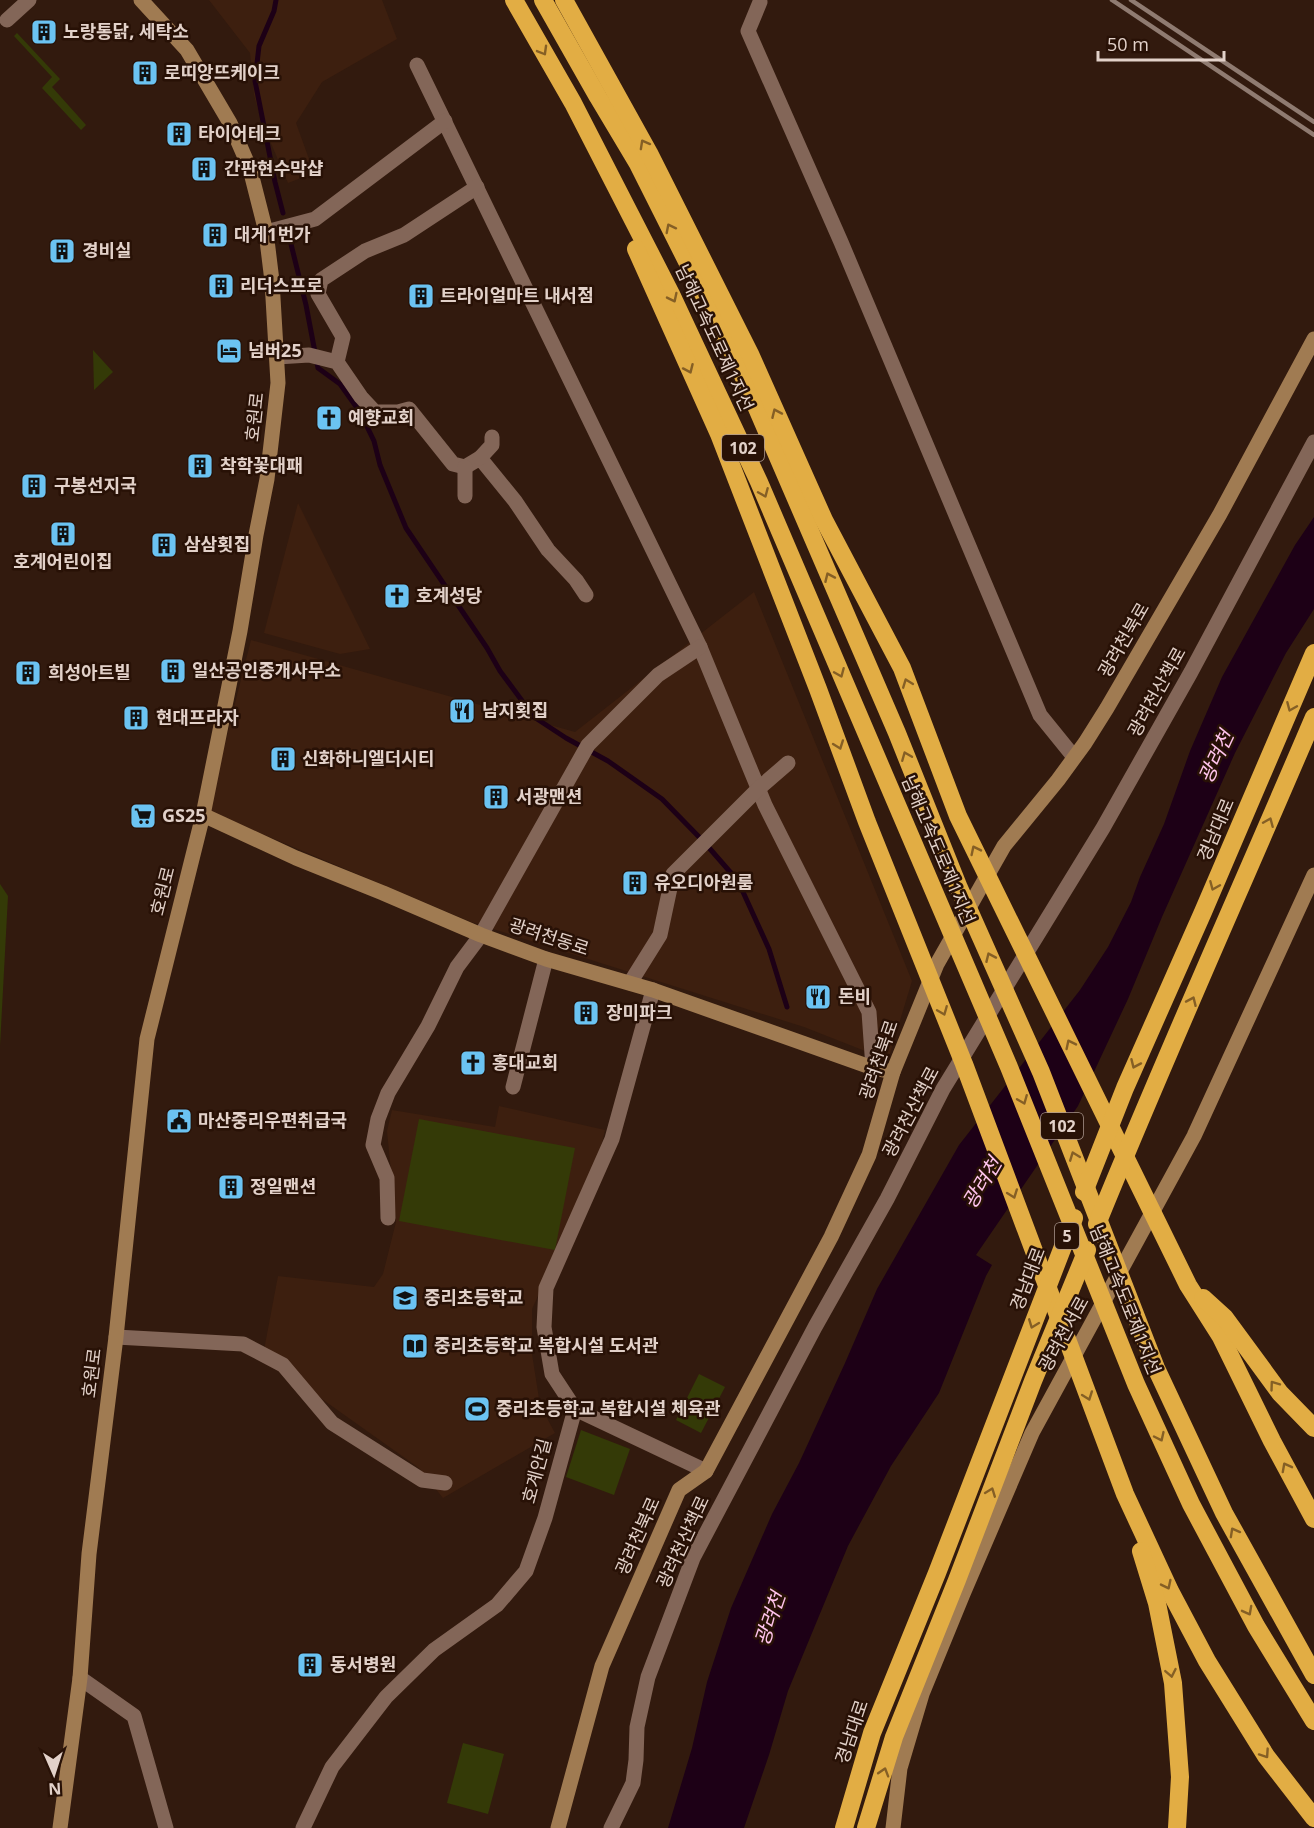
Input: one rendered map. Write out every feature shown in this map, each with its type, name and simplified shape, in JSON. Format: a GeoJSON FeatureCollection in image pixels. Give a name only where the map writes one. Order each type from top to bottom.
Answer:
{"type":"FeatureCollection","features":[{"type":"Feature","properties":{"kind":"highway","name":"남해고속도로제1지선"},"geometry":{"type":"LineString","coordinates":[[514,0],[573,103],[671,294],[759,482],[1023,1101],[1136,1384],[1191,1504],[1256,1626],[1314,1721]]}},
{"type":"Feature","properties":{"kind":"highway","name":"남해고속도로제1지선"},"geometry":{"type":"LineString","coordinates":[[543,0],[638,164],[734,355],[897,733],[959,888],[1041,1072],[1156,1368],[1224,1513],[1314,1675]]}},
{"type":"Feature","properties":{"kind":"highway"},"geometry":{"type":"LineString","coordinates":[[564,0],[654,164],[750,354],[824,520],[902,668],[958,816],[1188,1285],[1221,1337],[1272,1441],[1314,1519]]}},
{"type":"Feature","properties":{"kind":"highway"},"geometry":{"type":"LineString","coordinates":[[573,103],[653,289],[719,434],[819,689],[867,822],[964,1064],[1125,1494],[1170,1591],[1207,1661],[1266,1756],[1314,1818]]}},
{"type":"Feature","properties":{"kind":"highway","name":"경남대로"},"geometry":{"type":"LineString","coordinates":[[844,1828],[872,1733],[937,1573],[1125,1088],[1314,653]]}},
{"type":"Feature","properties":{"kind":"highway","name":"5"},"geometry":{"type":"LineString","coordinates":[[866,1828],[894,1737],[1033,1381],[1148,1098],[1314,717]]}},
{"type":"Feature","properties":{"kind":"highway"},"geometry":{"type":"LineString","coordinates":[[1188,1285],[1225,1317],[1280,1393],[1314,1428]]}},
{"type":"Feature","properties":{"kind":"highway"},"geometry":{"type":"LineString","coordinates":[[1125,1494],[1157,1603],[1173,1683],[1180,1777],[1177,1828]]}},
{"type":"Feature","properties":{"kind":"street"},"geometry":{"type":"LineString","coordinates":[[7,20],[29,0]]}},
{"type":"Feature","properties":{"kind":"street","name":"호원로"},"geometry":{"type":"LineString","coordinates":[[60,1828],[80,1678],[89,1554],[116,1337],[147,1039],[203,815],[240,631],[267,479],[278,383],[272,281],[266,232],[250,169],[230,123],[187,50],[141,0]]}},
{"type":"Feature","properties":{"kind":"street"},"geometry":{"type":"LineString","coordinates":[[760,2],[748,31],[1040,715],[1074,757]]}},
{"type":"Feature","properties":{"kind":"street"},"geometry":{"type":"LineString","coordinates":[[417,65],[700,647],[765,805],[869,1012],[873,1068]]}},
{"type":"Feature","properties":{"kind":"street"},"geometry":{"type":"LineString","coordinates":[[266,232],[315,219],[445,121]]}},
{"type":"Feature","properties":{"kind":"street"},"geometry":{"type":"LineString","coordinates":[[337,362],[343,337],[318,294],[321,280],[365,251],[404,235],[477,186]]}},
{"type":"Feature","properties":{"kind":"street","name":"광려천북로"},"geometry":{"type":"LineString","coordinates":[[558,1828],[602,1666],[679,1490],[706,1471],[831,1237],[869,1155],[893,1071],[937,964],[1004,846],[1074,757],[1107,708],[1220,514],[1314,339]]}},
{"type":"Feature","properties":{"kind":"street"},"geometry":{"type":"LineString","coordinates":[[278,357],[309,355],[337,362],[361,397],[375,412],[398,412],[409,409],[453,464],[465,467],[480,458],[492,445],[492,437]]}},
{"type":"Feature","properties":{"kind":"street","name":"광려천산책로"},"geometry":{"type":"LineString","coordinates":[[611,1828],[633,1783],[637,1727],[648,1677],[693,1558],[815,1327],[887,1199],[943,1089],[1103,828],[1191,672],[1314,442]]}},
{"type":"Feature","properties":{"kind":"street"},"geometry":{"type":"LineString","coordinates":[[480,458],[515,501],[548,550],[576,579],[586,595]]}},
{"type":"Feature","properties":{"kind":"street"},"geometry":{"type":"LineString","coordinates":[[465,467],[465,496]]}},
{"type":"Feature","properties":{"kind":"street"},"geometry":{"type":"LineString","coordinates":[[388,1218],[387,1179],[373,1145],[378,1119],[388,1093],[428,1026],[457,967],[481,935],[588,745],[658,675],[700,647]]}},
{"type":"Feature","properties":{"kind":"street"},"geometry":{"type":"LineString","coordinates":[[630,983],[660,935],[673,874],[758,789],[788,763]]}},
{"type":"Feature","properties":{"kind":"street","name":"광려천동로"},"geometry":{"type":"LineString","coordinates":[[203,815],[296,858],[481,935],[546,958],[652,990],[873,1068],[893,1071]]}},
{"type":"Feature","properties":{"kind":"street","name":"광려천서로"},"geometry":{"type":"LineString","coordinates":[[893,1828],[900,1768],[922,1694],[1032,1433],[1194,1136],[1309,895],[1314,875]]}},
{"type":"Feature","properties":{"kind":"street"},"geometry":{"type":"LineString","coordinates":[[513,1087],[546,958]]}},
{"type":"Feature","properties":{"kind":"street"},"geometry":{"type":"LineString","coordinates":[[652,990],[612,1139],[546,1288],[544,1327],[552,1374],[575,1409],[706,1471]]}},
{"type":"Feature","properties":{"kind":"street"},"geometry":{"type":"LineString","coordinates":[[116,1337],[243,1344],[284,1365],[332,1424],[422,1479],[446,1483]]}},
{"type":"Feature","properties":{"kind":"street","name":"호계안길"},"geometry":{"type":"LineString","coordinates":[[303,1828],[332,1767],[386,1697],[434,1650],[497,1605],[526,1571],[545,1518],[575,1409]]}},
{"type":"Feature","properties":{"kind":"street"},"geometry":{"type":"LineString","coordinates":[[80,1678],[134,1716],[166,1828]]}},
{"type":"Feature","properties":{"kind":"shaded area"},"geometry":{"type":"Polygon","coordinates":[[[209,0],[382,0],[397,39],[322,82],[296,123],[314,173],[288,183],[261,120],[254,95],[250,53],[209,0]]]}},
{"type":"Feature","properties":{"kind":"shaded area"},"geometry":{"type":"Polygon","coordinates":[[[298,503],[370,649],[340,654],[264,633],[298,503]]]}},
{"type":"Feature","properties":{"kind":"shaded area"},"geometry":{"type":"Polygon","coordinates":[[[754,592],[912,981],[888,1060],[804,1027],[471,922],[208,811],[251,640],[575,732],[754,592]]]}},
{"type":"Feature","properties":{"kind":"shaded area","name":"중리초등학교"},"geometry":{"type":"Polygon","coordinates":[[[499,1106],[605,1130],[596,1169],[532,1309],[532,1354],[540,1405],[555,1433],[443,1498],[419,1468],[284,1372],[264,1350],[278,1276],[374,1287],[383,1274],[396,1222],[387,1131],[392,1110],[495,1127],[499,1106]]]}},
{"type":"Feature","properties":{"kind":"green space"},"geometry":{"type":"Polygon","coordinates":[[[17,33],[60,79],[52,87],[86,125],[81,130],[42,88],[52,77],[14,36],[17,33]]]}},
{"type":"Feature","properties":{"kind":"green space"},"geometry":{"type":"Polygon","coordinates":[[[93,350],[113,372],[94,390],[93,350]]]}},
{"type":"Feature","properties":{"kind":"green space"},"geometry":{"type":"Polygon","coordinates":[[[0,884],[8,896],[0,1046],[0,884]]]}},
{"type":"Feature","properties":{"kind":"green space"},"geometry":{"type":"Polygon","coordinates":[[[419,1119],[575,1148],[555,1250],[399,1221],[419,1119]]]}},
{"type":"Feature","properties":{"kind":"green space"},"geometry":{"type":"Polygon","coordinates":[[[699,1374],[725,1387],[701,1433],[676,1420],[699,1374]]]}},
{"type":"Feature","properties":{"kind":"green space"},"geometry":{"type":"Polygon","coordinates":[[[581,1430],[630,1449],[614,1495],[566,1477],[581,1430]]]}},
{"type":"Feature","properties":{"kind":"green space"},"geometry":{"type":"Polygon","coordinates":[[[463,1743],[504,1754],[488,1814],[447,1803],[463,1743]]]}},
{"type":"Feature","properties":{"kind":"water","name":"광려천"},"geometry":{"type":"Polygon","coordinates":[[[1314,517],[1314,609],[1286,653],[1235,753],[1128,999],[1078,1106],[976,1255],[992,1265],[939,1393],[891,1466],[848,1546],[788,1691],[744,1828],[668,1828],[692,1748],[707,1682],[731,1608],[772,1514],[799,1463],[877,1289],[959,1145],[1080,990],[1108,947],[1131,902],[1164,824],[1190,751],[1222,677],[1295,545],[1314,517]]]}},
{"type":"Feature","properties":{"kind":"waterway"},"geometry":{"type":"LineString","coordinates":[[276,0],[274,11],[259,46],[255,81],[283,213]]}},
{"type":"Feature","properties":{"kind":"waterway"},"geometry":{"type":"LineString","coordinates":[[290,240],[318,368],[340,384],[360,412],[374,441],[380,465],[406,528],[500,671],[534,717],[608,761],[662,799],[738,881],[769,949],[787,1007]]}},
{"type":"Feature","properties":{"kind":"railway"},"geometry":{"type":"LineString","coordinates":[[1112,0],[1314,135]]}},
{"type":"Feature","properties":{"kind":"railway"},"geometry":{"type":"LineString","coordinates":[[1131,0],[1314,122]]}},
{"type":"Feature","properties":{"kind":"place","name":"노랑통닭, 세탁소"},"geometry":{"type":"Point","coordinates":[44,32]}},
{"type":"Feature","properties":{"kind":"place","name":"로띠앙뜨케이크"},"geometry":{"type":"Point","coordinates":[145,73]}},
{"type":"Feature","properties":{"kind":"place","name":"타이어테크"},"geometry":{"type":"Point","coordinates":[179,134]}},
{"type":"Feature","properties":{"kind":"place","name":"간판현수막샵"},"geometry":{"type":"Point","coordinates":[204,169]}},
{"type":"Feature","properties":{"kind":"place","name":"대게1번가"},"geometry":{"type":"Point","coordinates":[215,235]}},
{"type":"Feature","properties":{"kind":"place","name":"경비실"},"geometry":{"type":"Point","coordinates":[62,251]}},
{"type":"Feature","properties":{"kind":"place","name":"리더스프로"},"geometry":{"type":"Point","coordinates":[221,286]}},
{"type":"Feature","properties":{"kind":"place","name":"트라이얼마트 내서점"},"geometry":{"type":"Point","coordinates":[421,296]}},
{"type":"Feature","properties":{"kind":"place","name":"넘버25"},"geometry":{"type":"Point","coordinates":[229,351]}},
{"type":"Feature","properties":{"kind":"place","name":"예향교회"},"geometry":{"type":"Point","coordinates":[329,418]}},
{"type":"Feature","properties":{"kind":"place","name":"착학꽃대패"},"geometry":{"type":"Point","coordinates":[200,466]}},
{"type":"Feature","properties":{"kind":"place","name":"구봉선지국"},"geometry":{"type":"Point","coordinates":[34,486]}},
{"type":"Feature","properties":{"kind":"place","name":"호계어린이집"},"geometry":{"type":"Point","coordinates":[63,534]}},
{"type":"Feature","properties":{"kind":"place","name":"삼삼횟집"},"geometry":{"type":"Point","coordinates":[164,545]}},
{"type":"Feature","properties":{"kind":"place","name":"호계성당"},"geometry":{"type":"Point","coordinates":[397,596]}},
{"type":"Feature","properties":{"kind":"place","name":"일산공인중개사무소"},"geometry":{"type":"Point","coordinates":[173,671]}},
{"type":"Feature","properties":{"kind":"place","name":"희성아트빌"},"geometry":{"type":"Point","coordinates":[28,673]}},
{"type":"Feature","properties":{"kind":"place","name":"남지횟집"},"geometry":{"type":"Point","coordinates":[462,711]}},
{"type":"Feature","properties":{"kind":"place","name":"현대프라자"},"geometry":{"type":"Point","coordinates":[136,718]}},
{"type":"Feature","properties":{"kind":"place","name":"신화하니엘더시티"},"geometry":{"type":"Point","coordinates":[283,759]}},
{"type":"Feature","properties":{"kind":"place","name":"서광맨션"},"geometry":{"type":"Point","coordinates":[496,797]}},
{"type":"Feature","properties":{"kind":"place","name":"GS25"},"geometry":{"type":"Point","coordinates":[143,816]}},
{"type":"Feature","properties":{"kind":"place","name":"유오디아원룸"},"geometry":{"type":"Point","coordinates":[635,883]}},
{"type":"Feature","properties":{"kind":"place","name":"돈비"},"geometry":{"type":"Point","coordinates":[818,997]}},
{"type":"Feature","properties":{"kind":"place","name":"장미파크"},"geometry":{"type":"Point","coordinates":[586,1013]}},
{"type":"Feature","properties":{"kind":"place","name":"홍대교회"},"geometry":{"type":"Point","coordinates":[473,1063]}},
{"type":"Feature","properties":{"kind":"place","name":"마산중리우편취급국"},"geometry":{"type":"Point","coordinates":[179,1121]}},
{"type":"Feature","properties":{"kind":"place","name":"정일맨션"},"geometry":{"type":"Point","coordinates":[231,1187]}},
{"type":"Feature","properties":{"kind":"place","name":"중리초등학교"},"geometry":{"type":"Point","coordinates":[405,1298]}},
{"type":"Feature","properties":{"kind":"place","name":"중리초등학교 복합시설 도서관"},"geometry":{"type":"Point","coordinates":[415,1346]}},
{"type":"Feature","properties":{"kind":"place","name":"중리초등학교 복합시설 체육관"},"geometry":{"type":"Point","coordinates":[477,1409]}},
{"type":"Feature","properties":{"kind":"place","name":"동서병원"},"geometry":{"type":"Point","coordinates":[310,1665]}}]}
